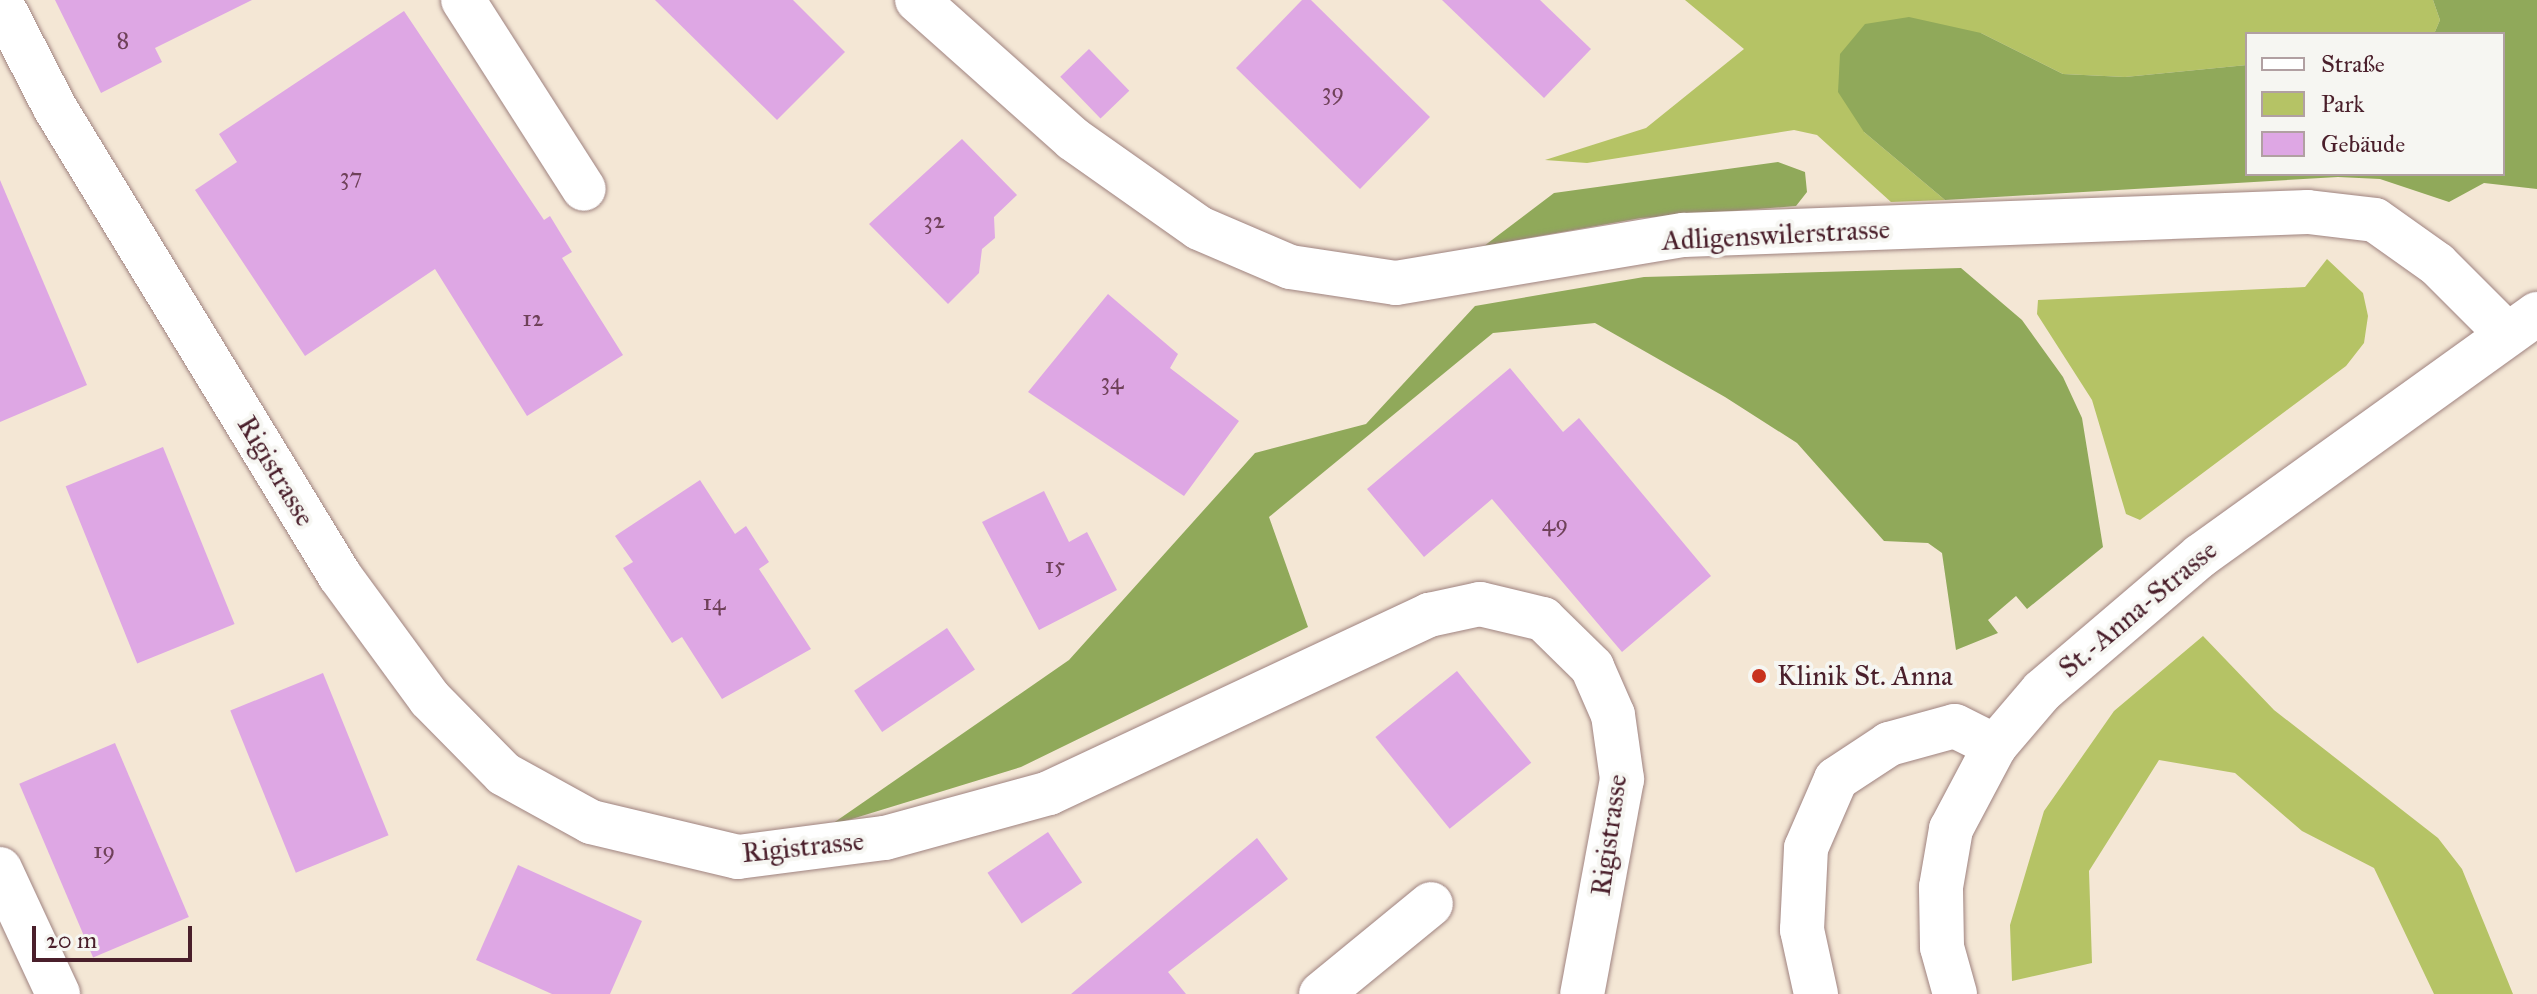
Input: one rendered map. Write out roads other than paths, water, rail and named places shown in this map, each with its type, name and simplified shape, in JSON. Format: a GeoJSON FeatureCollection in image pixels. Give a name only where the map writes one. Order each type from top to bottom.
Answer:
{"type":"FeatureCollection","features":[{"type":"Feature","properties":{"kind":"street"},"geometry":{"type":"LineString","coordinates":[[463,0],[584,189]]}},
{"type":"Feature","properties":{"kind":"street","name":"Adligenswilerstrasse"},"geometry":{"type":"LineString","coordinates":[[917,0],[1073,139],[1199,228],[1301,270],[1396,283],[1684,235],[2308,212],[2375,220],[2522,324]]}},
{"type":"Feature","properties":{"kind":"street","name":"Rigistrasse"},"geometry":{"type":"LineString","coordinates":[[0,1],[55,108],[340,576],[430,699],[504,774],[591,822],[738,857],[885,838],[1049,793],[1429,615],[1480,604],[1543,619],[1592,667],[1613,715],[1622,779],[1582,994]]}},
{"type":"Feature","properties":{"kind":"street","name":"St.-Anna-Strasse"},"geometry":{"type":"LineString","coordinates":[[1955,994],[1942,947],[1941,887],[1951,829],[1995,746],[2076,654],[2357,438],[2522,324]]}},
{"type":"Feature","properties":{"kind":"street"},"geometry":{"type":"LineString","coordinates":[[1816,994],[1802,930],[1806,848],[1836,779],[1889,744],[1955,726],[1995,746]]}},
{"type":"Feature","properties":{"kind":"street"},"geometry":{"type":"LineString","coordinates":[[0,869],[58,994]]}},
{"type":"Feature","properties":{"kind":"street"},"geometry":{"type":"LineString","coordinates":[[1321,994],[1431,904]]}},
{"type":"Feature","properties":{"kind":"place","name":"Klinik St. Anna"},"geometry":{"type":"Point","coordinates":[1759,676]}}]}
